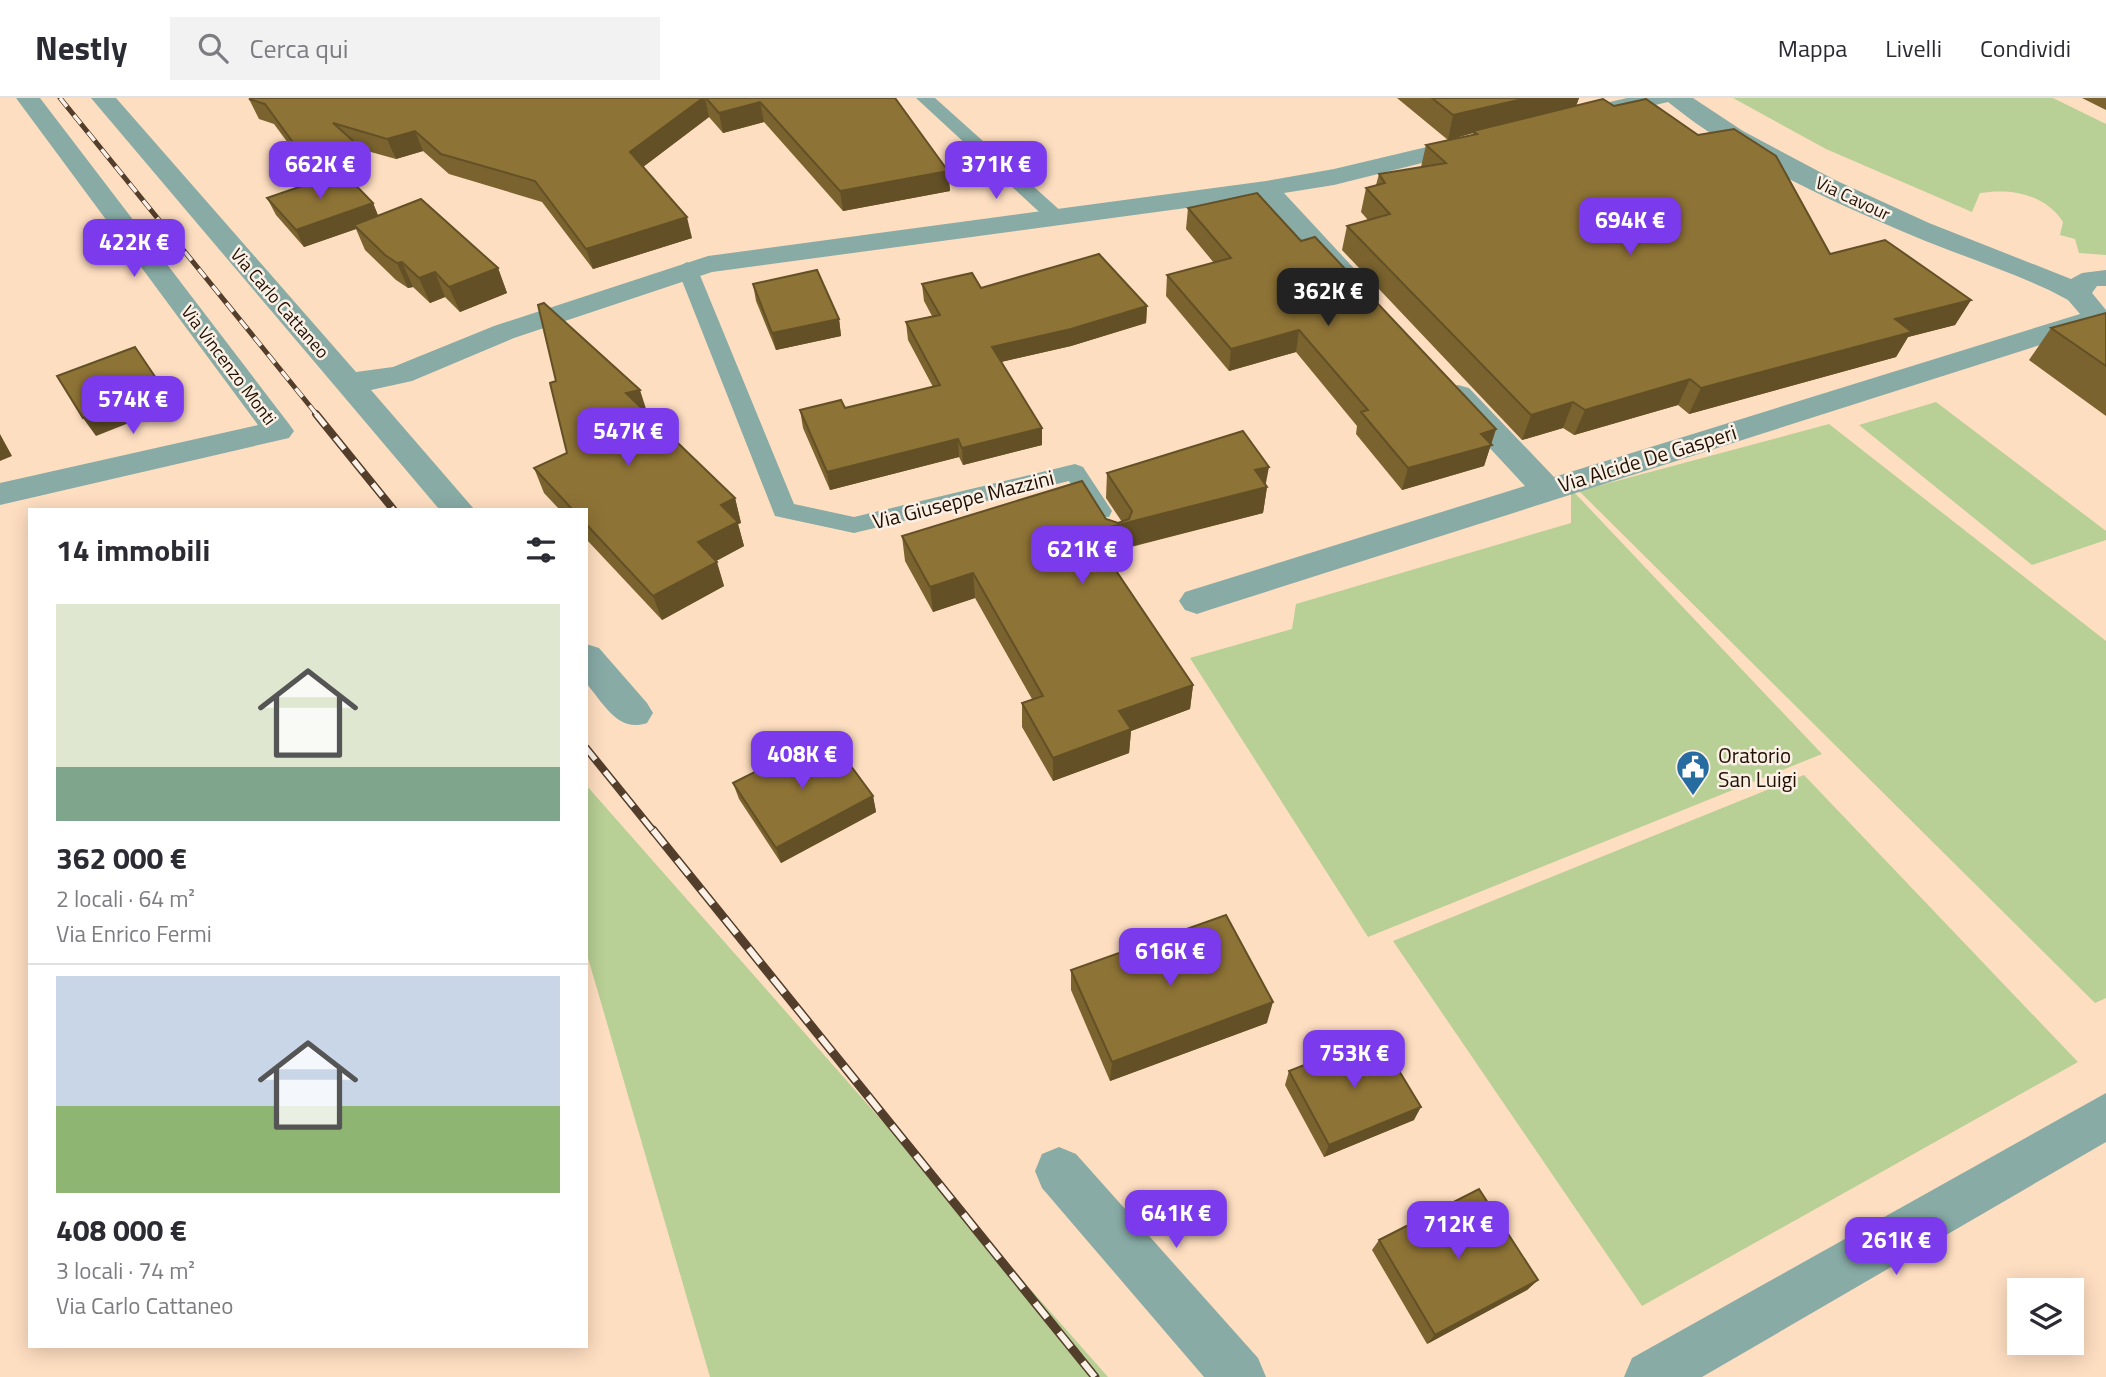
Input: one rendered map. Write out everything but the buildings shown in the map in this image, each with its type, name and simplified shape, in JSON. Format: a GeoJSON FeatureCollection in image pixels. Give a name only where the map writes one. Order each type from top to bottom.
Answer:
{"type":"FeatureCollection","features":[{"type":"Feature","properties":{"kind":"street","name":"Via Carlo Cattaneo"},"geometry":{"type":"LineString","coordinates":[[103,98],[456,508]]}},
{"type":"Feature","properties":{"kind":"street"},"geometry":{"type":"LineString","coordinates":[[1569,118],[1659,98]]}},
{"type":"Feature","properties":{"kind":"street","name":"Via Cavour"},"geometry":{"type":"LineString","coordinates":[[1677,98],[1741,140],[1825,186],[1921,229],[2041,274],[2096,302]]}},
{"type":"Feature","properties":{"kind":"street","name":"Via Vincenzo Monti"},"geometry":{"type":"LineString","coordinates":[[0,494],[278,431],[23,103]]}},
{"type":"Feature","properties":{"kind":"street"},"geometry":{"type":"LineString","coordinates":[[346,380],[364,382],[401,374],[505,332],[687,268],[726,260],[1266,189],[1334,177],[1504,135]]}},
{"type":"Feature","properties":{"kind":"street"},"geometry":{"type":"LineString","coordinates":[[1266,189],[1366,297]]}},
{"type":"Feature","properties":{"kind":"street","name":"Via Alcide De Gasperi"},"geometry":{"type":"LineString","coordinates":[[1197,601],[1547,490],[2096,302]]}},
{"type":"Feature","properties":{"kind":"street"},"geometry":{"type":"LineString","coordinates":[[1442,377],[1547,490]]}},
{"type":"Feature","properties":{"kind":"street"},"geometry":{"type":"LineString","coordinates":[[588,660],[634,713]]}},
{"type":"Feature","properties":{"kind":"street"},"geometry":{"type":"LineString","coordinates":[[1651,1377],[2106,1116]]}},
{"type":"Feature","properties":{"kind":"street"},"geometry":{"type":"LineString","coordinates":[[1059,1171],[1239,1377]]}},
{"type":"Feature","properties":{"kind":"lane"},"geometry":{"type":"LineString","coordinates":[[925,98],[1056,217]]}},
{"type":"Feature","properties":{"kind":"lane","name":"Via Giuseppe Mazzini"},"geometry":{"type":"LineString","coordinates":[[687,268],[784,510],[854,525],[1075,472],[1109,526]]}},
{"type":"Feature","properties":{"kind":"green space"},"geometry":{"type":"Polygon","coordinates":[[[1733,98],[2053,98],[2106,124],[2106,255],[2079,253],[2075,239],[2060,235],[2063,222],[2056,213],[2037,199],[2004,191],[1980,193],[1972,212],[1826,149],[1733,98]]]}},
{"type":"Feature","properties":{"kind":"green space"},"geometry":{"type":"Polygon","coordinates":[[[1936,402],[2106,531],[2106,540],[2032,565],[1859,425],[1936,402]]]}},
{"type":"Feature","properties":{"kind":"green space"},"geometry":{"type":"Polygon","coordinates":[[[1829,424],[2106,641],[2106,998],[2095,1003],[1579,491],[1829,424]]]}},
{"type":"Feature","properties":{"kind":"green space"},"geometry":{"type":"Polygon","coordinates":[[[1571,489],[1822,754],[1368,937],[1190,658],[1292,629],[1296,604],[1571,523],[1571,489]]]}},
{"type":"Feature","properties":{"kind":"green space"},"geometry":{"type":"Polygon","coordinates":[[[1804,775],[2078,1062],[1642,1306],[1393,941],[1804,775]]]}},
{"type":"Feature","properties":{"kind":"green space"},"geometry":{"type":"Polygon","coordinates":[[[588,787],[1108,1377],[710,1377],[588,958],[588,787]]]}},
{"type":"Feature","properties":{"kind":"railway"},"geometry":{"type":"LineString","coordinates":[[60,98],[318,416]]}},
{"type":"Feature","properties":{"kind":"railway"},"geometry":{"type":"LineString","coordinates":[[316,414],[392,508]]}},
{"type":"Feature","properties":{"kind":"railway"},"geometry":{"type":"LineString","coordinates":[[588,750],[654,832]]}},
{"type":"Feature","properties":{"kind":"railway"},"geometry":{"type":"LineString","coordinates":[[653,830],[1095,1377]]}},
{"type":"Feature","properties":{"kind":"place","name":"Oratorio San Luigi"},"geometry":{"type":"Point","coordinates":[1693,797]}}]}
